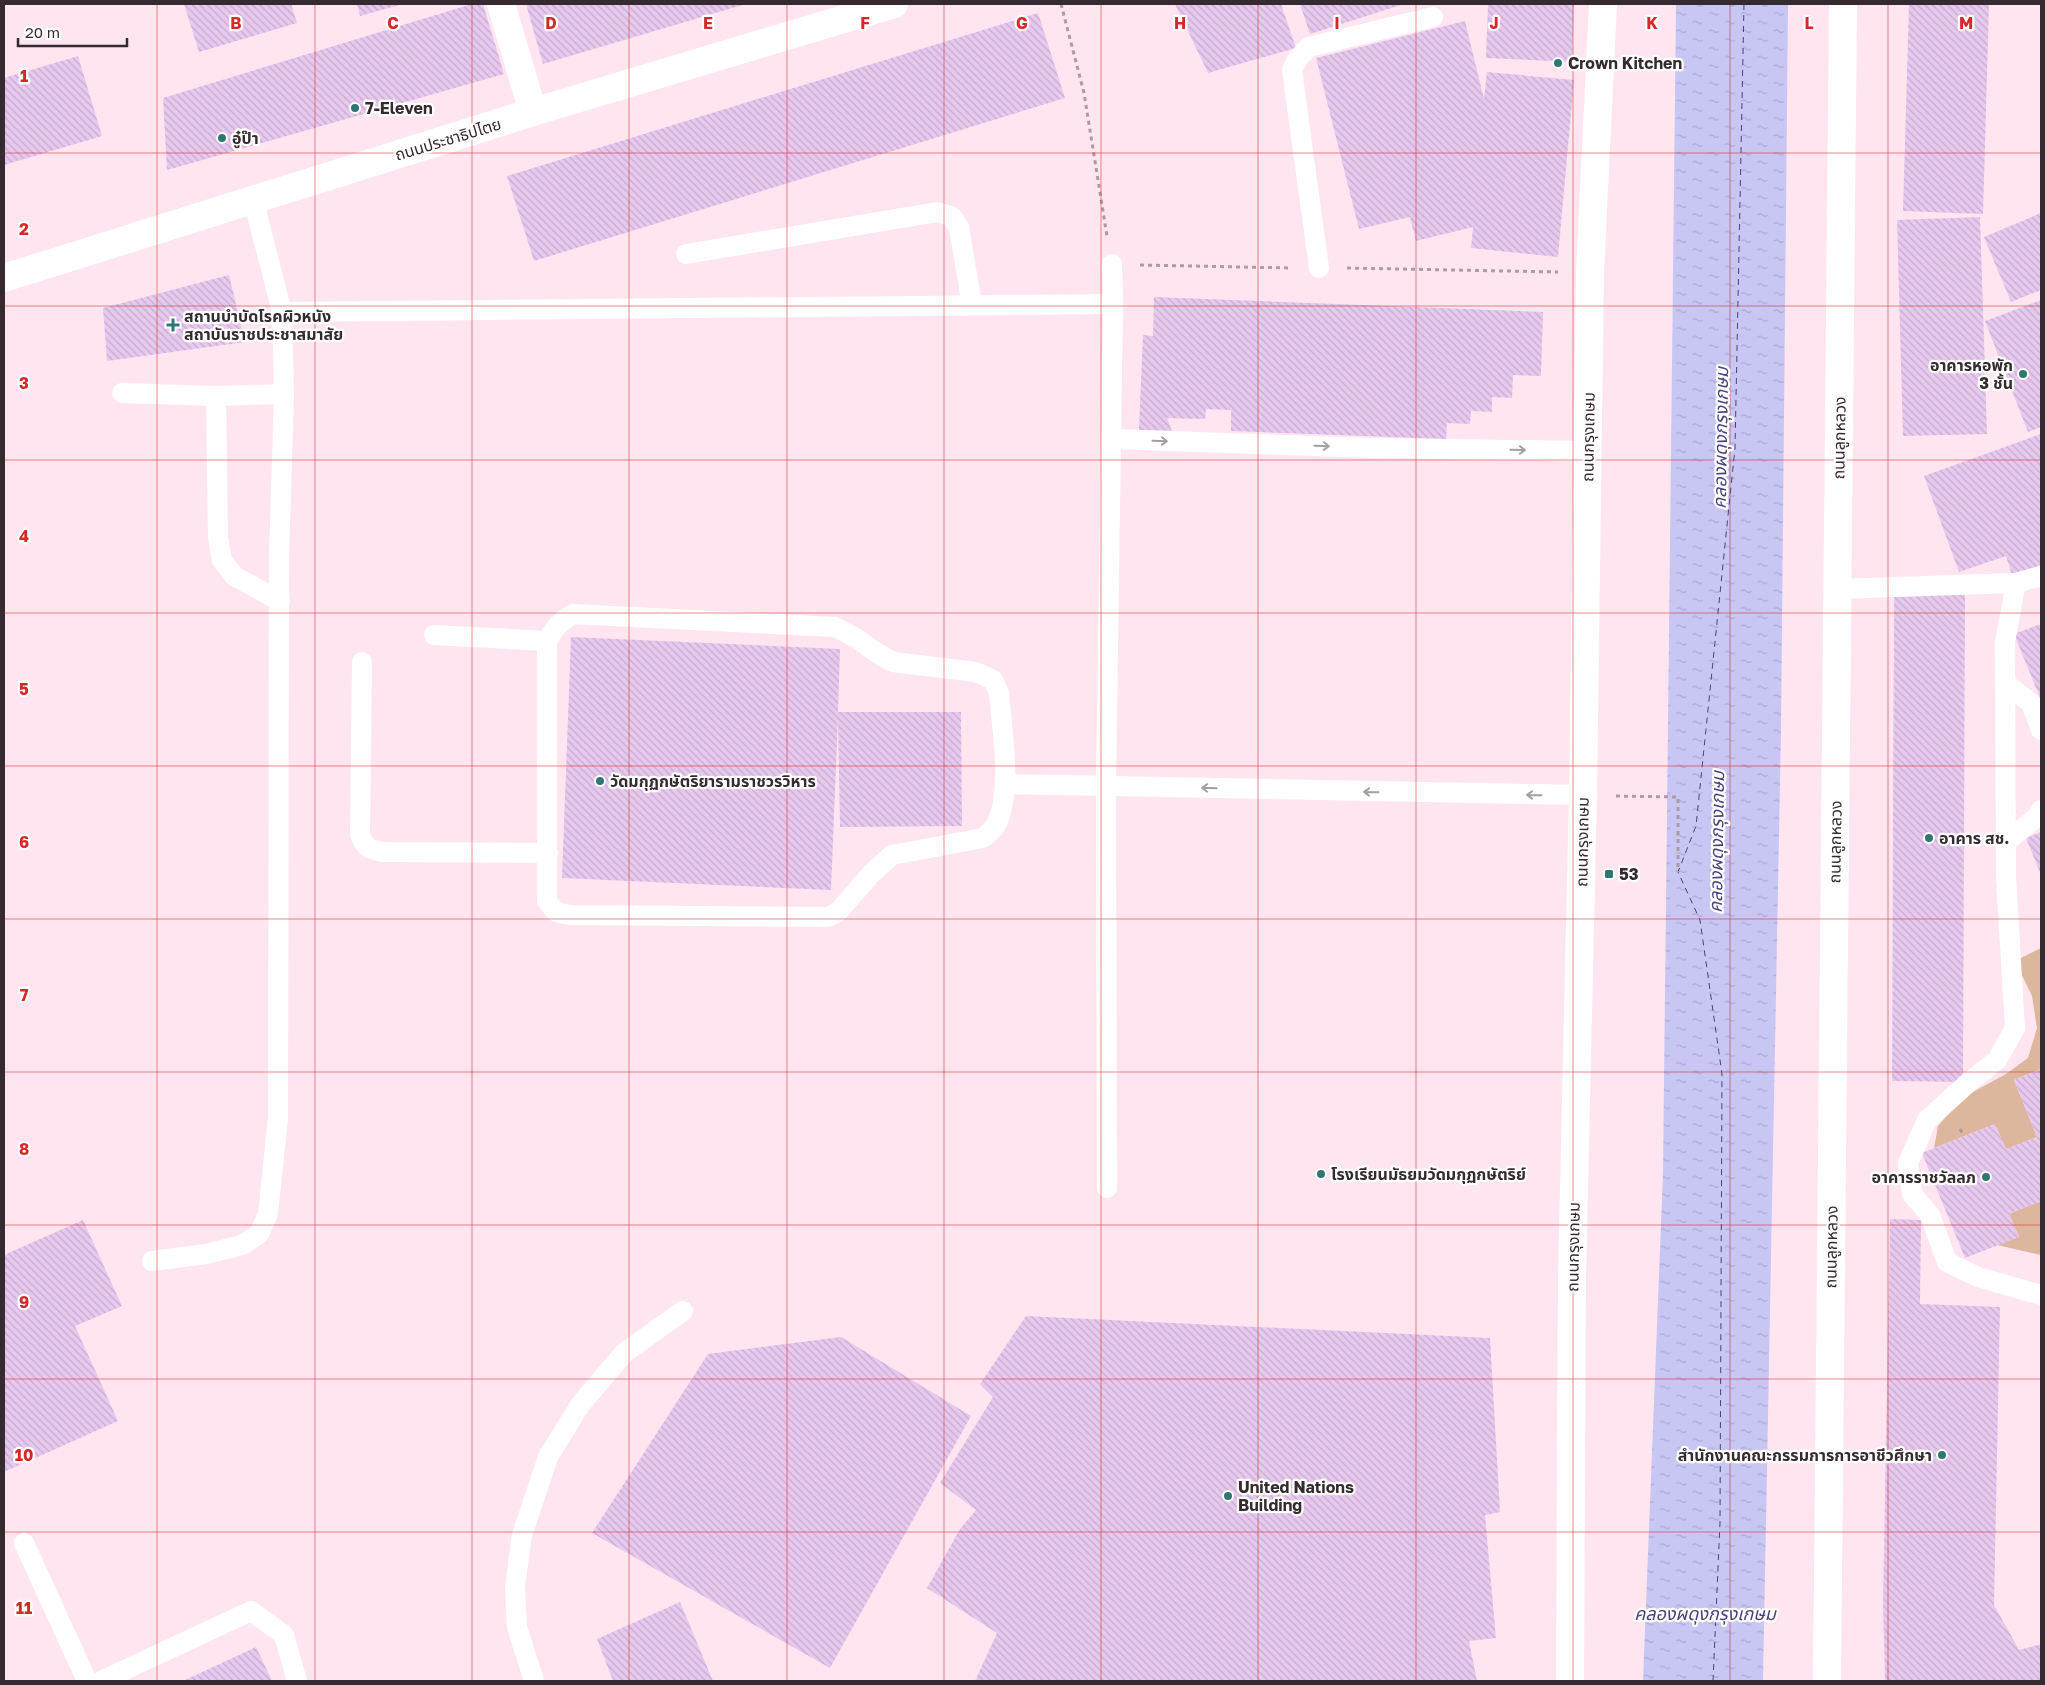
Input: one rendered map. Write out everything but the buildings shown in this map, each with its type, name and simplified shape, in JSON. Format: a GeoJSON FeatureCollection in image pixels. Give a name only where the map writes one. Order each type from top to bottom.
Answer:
{"type":"FeatureCollection","features":[{"type":"Feature","properties":{"kind":"main road"},"geometry":{"type":"LineString","coordinates":[[501,4],[533,112]]}},
{"type":"Feature","properties":{"kind":"main road","name":"ถนนประชาธิปไตย"},"geometry":{"type":"LineString","coordinates":[[4,278],[533,112],[894,4]]}},
{"type":"Feature","properties":{"kind":"main road","name":"ถนนกรุงเกษม"},"geometry":{"type":"LineString","coordinates":[[1570,1681],[1572,1266],[1583,796],[1590,272],[1603,4]]}},
{"type":"Feature","properties":{"kind":"main road","name":"ถนนลูกหลวง"},"geometry":{"type":"LineString","coordinates":[[1827,1681],[1843,4]]}},
{"type":"Feature","properties":{"kind":"lane"},"geometry":{"type":"LineString","coordinates":[[1319,268],[1292,70],[1298,58],[1309,48],[1433,17]]}},
{"type":"Feature","properties":{"kind":"lane"},"geometry":{"type":"LineString","coordinates":[[152,1261],[206,1254],[242,1245],[258,1234],[268,1214],[278,1118],[279,557],[284,394],[282,312],[253,199]]}},
{"type":"Feature","properties":{"kind":"lane"},"geometry":{"type":"LineString","coordinates":[[686,254],[937,212],[951,216],[958,226],[972,306]]}},
{"type":"Feature","properties":{"kind":"lane"},"geometry":{"type":"LineString","coordinates":[[1108,1188],[1106,785],[1114,304],[1112,264]]}},
{"type":"Feature","properties":{"kind":"lane"},"geometry":{"type":"LineString","coordinates":[[282,312],[1114,304]]}},
{"type":"Feature","properties":{"kind":"lane"},"geometry":{"type":"LineString","coordinates":[[122,393],[216,396],[284,394]]}},
{"type":"Feature","properties":{"kind":"lane"},"geometry":{"type":"LineString","coordinates":[[216,396],[218,538],[222,560],[234,576],[280,601]]}},
{"type":"Feature","properties":{"kind":"lane"},"geometry":{"type":"LineString","coordinates":[[1111,439],[1372,448],[1588,451]]}},
{"type":"Feature","properties":{"kind":"lane"},"geometry":{"type":"LineString","coordinates":[[1837,589],[2016,583],[2041,576]]}},
{"type":"Feature","properties":{"kind":"lane"},"geometry":{"type":"LineString","coordinates":[[2016,583],[2005,642],[2006,878],[2015,1028],[1997,1060],[1927,1120],[1908,1163],[1912,1194],[1930,1215],[1947,1262],[1978,1277],[2041,1295]]}},
{"type":"Feature","properties":{"kind":"lane"},"geometry":{"type":"LineString","coordinates":[[573,614],[835,628],[858,638],[874,651],[894,662],[976,672],[993,680],[999,693],[1006,784],[998,822],[992,831],[982,838],[892,855],[871,874],[838,912],[828,917],[569,915],[556,912],[547,901],[547,641],[563,619],[573,614]]}},
{"type":"Feature","properties":{"kind":"lane"},"geometry":{"type":"LineString","coordinates":[[434,635],[547,641]]}},
{"type":"Feature","properties":{"kind":"lane"},"geometry":{"type":"LineString","coordinates":[[362,662],[360,834],[363,843],[370,850],[384,852],[548,854]]}},
{"type":"Feature","properties":{"kind":"lane"},"geometry":{"type":"LineString","coordinates":[[2006,683],[2031,703],[2041,730]]}},
{"type":"Feature","properties":{"kind":"lane"},"geometry":{"type":"LineString","coordinates":[[1006,784],[1583,796]]}},
{"type":"Feature","properties":{"kind":"lane"},"geometry":{"type":"LineString","coordinates":[[2006,842],[2038,816],[2041,810]]}},
{"type":"Feature","properties":{"kind":"lane"},"geometry":{"type":"LineString","coordinates":[[534,1681],[517,1627],[515,1586],[522,1534],[548,1457],[580,1405],[624,1353],[683,1311]]}},
{"type":"Feature","properties":{"kind":"lane"},"geometry":{"type":"LineString","coordinates":[[24,1543],[87,1681]]}},
{"type":"Feature","properties":{"kind":"lane"},"geometry":{"type":"LineString","coordinates":[[101,1681],[251,1611],[284,1635],[297,1681]]}},
{"type":"Feature","properties":{"kind":"path"},"geometry":{"type":"LineString","coordinates":[[1061,4],[1084,93],[1112,264],[1590,272]]}},
{"type":"Feature","properties":{"kind":"path"},"geometry":{"type":"LineString","coordinates":[[1583,796],[1678,797],[1678,872]]}},
{"type":"Feature","properties":{"kind":"shaded area"},"geometry":{"type":"Polygon","coordinates":[[[2041,948],[2041,1069],[2014,1080],[2037,1137],[2006,1149],[1995,1124],[1934,1148],[1938,1126],[1962,1098],[2006,1074],[2028,1058],[2037,1028],[2032,996],[2015,961],[2041,948]]]}},
{"type":"Feature","properties":{"kind":"shaded area"},"geometry":{"type":"Polygon","coordinates":[[[2041,1201],[2041,1255],[1997,1245],[2019,1237],[2009,1214],[2041,1201]]]}},
{"type":"Feature","properties":{"kind":"water","name":"คลองผดุงกรุงเกษม"},"geometry":{"type":"Polygon","coordinates":[[[1676,4],[1788,4],[1781,729],[1763,1681],[1643,1681],[1663,1173],[1676,4]]]}},
{"type":"Feature","properties":{"kind":"ferry route"},"geometry":{"type":"LineString","coordinates":[[1713,1681],[1720,1523],[1722,1074],[1700,920],[1678,872],[1696,826],[1735,448],[1744,4]]}},
{"type":"Feature","properties":{"kind":"place","name":"Crown Kitchen"},"geometry":{"type":"Point","coordinates":[1558,63]}},
{"type":"Feature","properties":{"kind":"place","name":"7-Eleven"},"geometry":{"type":"Point","coordinates":[355,108]}},
{"type":"Feature","properties":{"kind":"place","name":"อู๋ป๊า"},"geometry":{"type":"Point","coordinates":[222,138]}},
{"type":"Feature","properties":{"kind":"place","name":"สถานบำบัดโรคผิวหนัง สถาบันราชประชาสมาสัย"},"geometry":{"type":"Point","coordinates":[173,325]}},
{"type":"Feature","properties":{"kind":"place","name":"อาคารหอพัก 3 ชั้น"},"geometry":{"type":"Point","coordinates":[2023,374]}},
{"type":"Feature","properties":{"kind":"place","name":"วัดมกุฏกษัตริยารามราชวรวิหาร"},"geometry":{"type":"Point","coordinates":[600,781]}},
{"type":"Feature","properties":{"kind":"place","name":"อาคาร สช."},"geometry":{"type":"Point","coordinates":[1929,838]}},
{"type":"Feature","properties":{"kind":"place","name":"53"},"geometry":{"type":"Point","coordinates":[1609,874]}},
{"type":"Feature","properties":{"kind":"place","name":"โรงเรียนมัธยมวัดมกุฏกษัตริย์"},"geometry":{"type":"Point","coordinates":[1321,1174]}},
{"type":"Feature","properties":{"kind":"place","name":"อาคารราชวัลลภ"},"geometry":{"type":"Point","coordinates":[1986,1177]}},
{"type":"Feature","properties":{"kind":"place","name":"สำนักงานคณะกรรมการการอาชีวศึกษา"},"geometry":{"type":"Point","coordinates":[1942,1455]}},
{"type":"Feature","properties":{"kind":"place","name":"United Nations Building"},"geometry":{"type":"Point","coordinates":[1228,1496]}}]}
